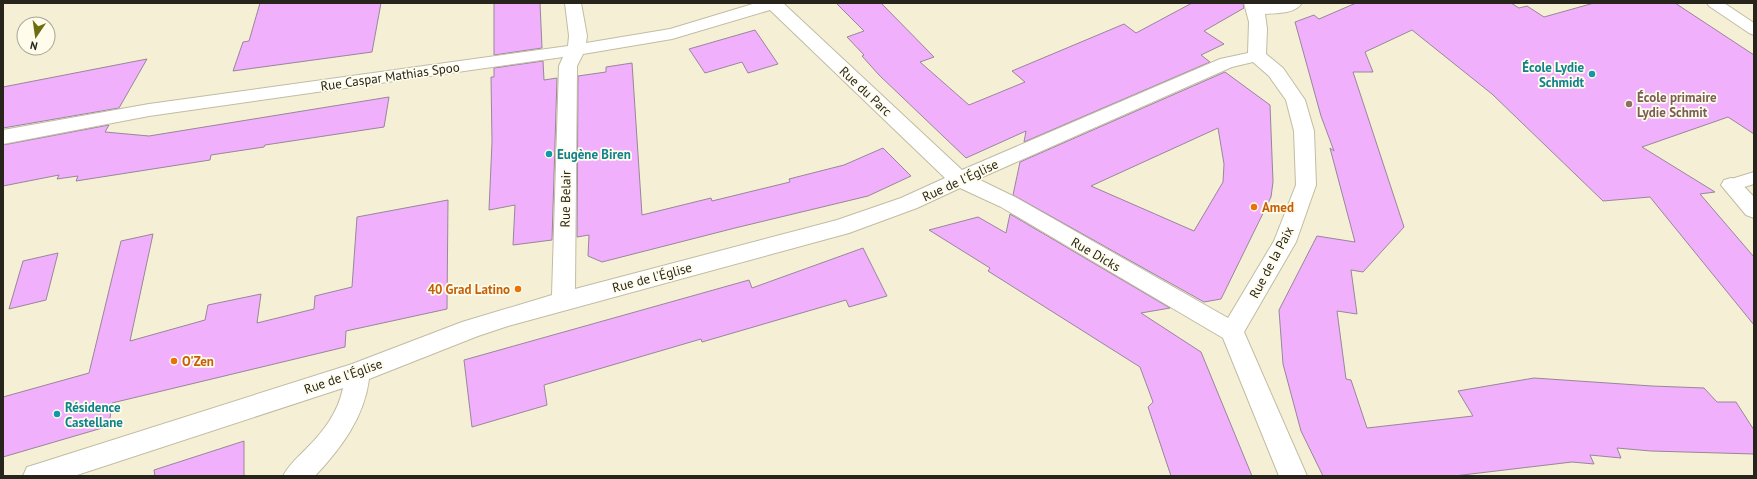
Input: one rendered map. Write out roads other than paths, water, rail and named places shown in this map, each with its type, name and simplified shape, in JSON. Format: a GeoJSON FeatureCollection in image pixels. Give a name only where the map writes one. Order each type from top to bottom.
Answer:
{"type":"FeatureCollection","features":[{"type":"Feature","properties":{"kind":"street","name":"Rue Belair"},"geometry":{"type":"LineString","coordinates":[[563,301],[568,66],[576,50],[578,36],[573,3]]}},
{"type":"Feature","properties":{"kind":"street","name":"Rue Caspar Mathias Spoo"},"geometry":{"type":"LineString","coordinates":[[3,137],[149,110],[576,50],[672,34],[773,3]]}},
{"type":"Feature","properties":{"kind":"street","name":"Rue du Parc"},"geometry":{"type":"LineString","coordinates":[[773,3],[959,179]]}},
{"type":"Feature","properties":{"kind":"street"},"geometry":{"type":"LineString","coordinates":[[1256,56],[1258,34],[1254,6],[1288,6],[1294,3]]}},
{"type":"Feature","properties":{"kind":"street","name":"Rue de l'Église"},"geometry":{"type":"LineString","coordinates":[[37,476],[357,373],[470,329],[563,301],[841,227],[909,204],[959,179],[1226,63],[1256,56]]}},
{"type":"Feature","properties":{"kind":"street","name":"Rue de la Paix"},"geometry":{"type":"LineString","coordinates":[[1232,332],[1285,242],[1306,185],[1304,131],[1295,100],[1276,72],[1256,56]]}},
{"type":"Feature","properties":{"kind":"street","name":"Rue Dicks"},"geometry":{"type":"LineString","coordinates":[[959,179],[1008,202],[1232,332]]}},
{"type":"Feature","properties":{"kind":"street"},"geometry":{"type":"LineString","coordinates":[[1731,185],[1754,210]]}},
{"type":"Feature","properties":{"kind":"street"},"geometry":{"type":"LineString","coordinates":[[1232,332],[1293,476]]}},
{"type":"Feature","properties":{"kind":"street"},"geometry":{"type":"LineString","coordinates":[[297,476],[326,447],[339,428],[352,401],[357,373]]}},
{"type":"Feature","properties":{"kind":"lane"},"geometry":{"type":"LineString","coordinates":[[1714,3],[1754,30]]}},
{"type":"Feature","properties":{"kind":"lane"},"geometry":{"type":"LineString","coordinates":[[1731,185],[1754,178]]}},
{"type":"Feature","properties":{"kind":"place","name":"École Lydie Schmidt"},"geometry":{"type":"Point","coordinates":[1592,74]}},
{"type":"Feature","properties":{"kind":"place","name":"École primaire Lydie Schmit"},"geometry":{"type":"Point","coordinates":[1629,104]}},
{"type":"Feature","properties":{"kind":"place","name":"Eugène Biren"},"geometry":{"type":"Point","coordinates":[549,154]}},
{"type":"Feature","properties":{"kind":"place","name":"Amed"},"geometry":{"type":"Point","coordinates":[1254,207]}},
{"type":"Feature","properties":{"kind":"place","name":"40 Grad Latino"},"geometry":{"type":"Point","coordinates":[518,289]}},
{"type":"Feature","properties":{"kind":"place","name":"O'Zen"},"geometry":{"type":"Point","coordinates":[174,361]}},
{"type":"Feature","properties":{"kind":"place","name":"Résidence Castellane"},"geometry":{"type":"Point","coordinates":[57,414]}}]}
